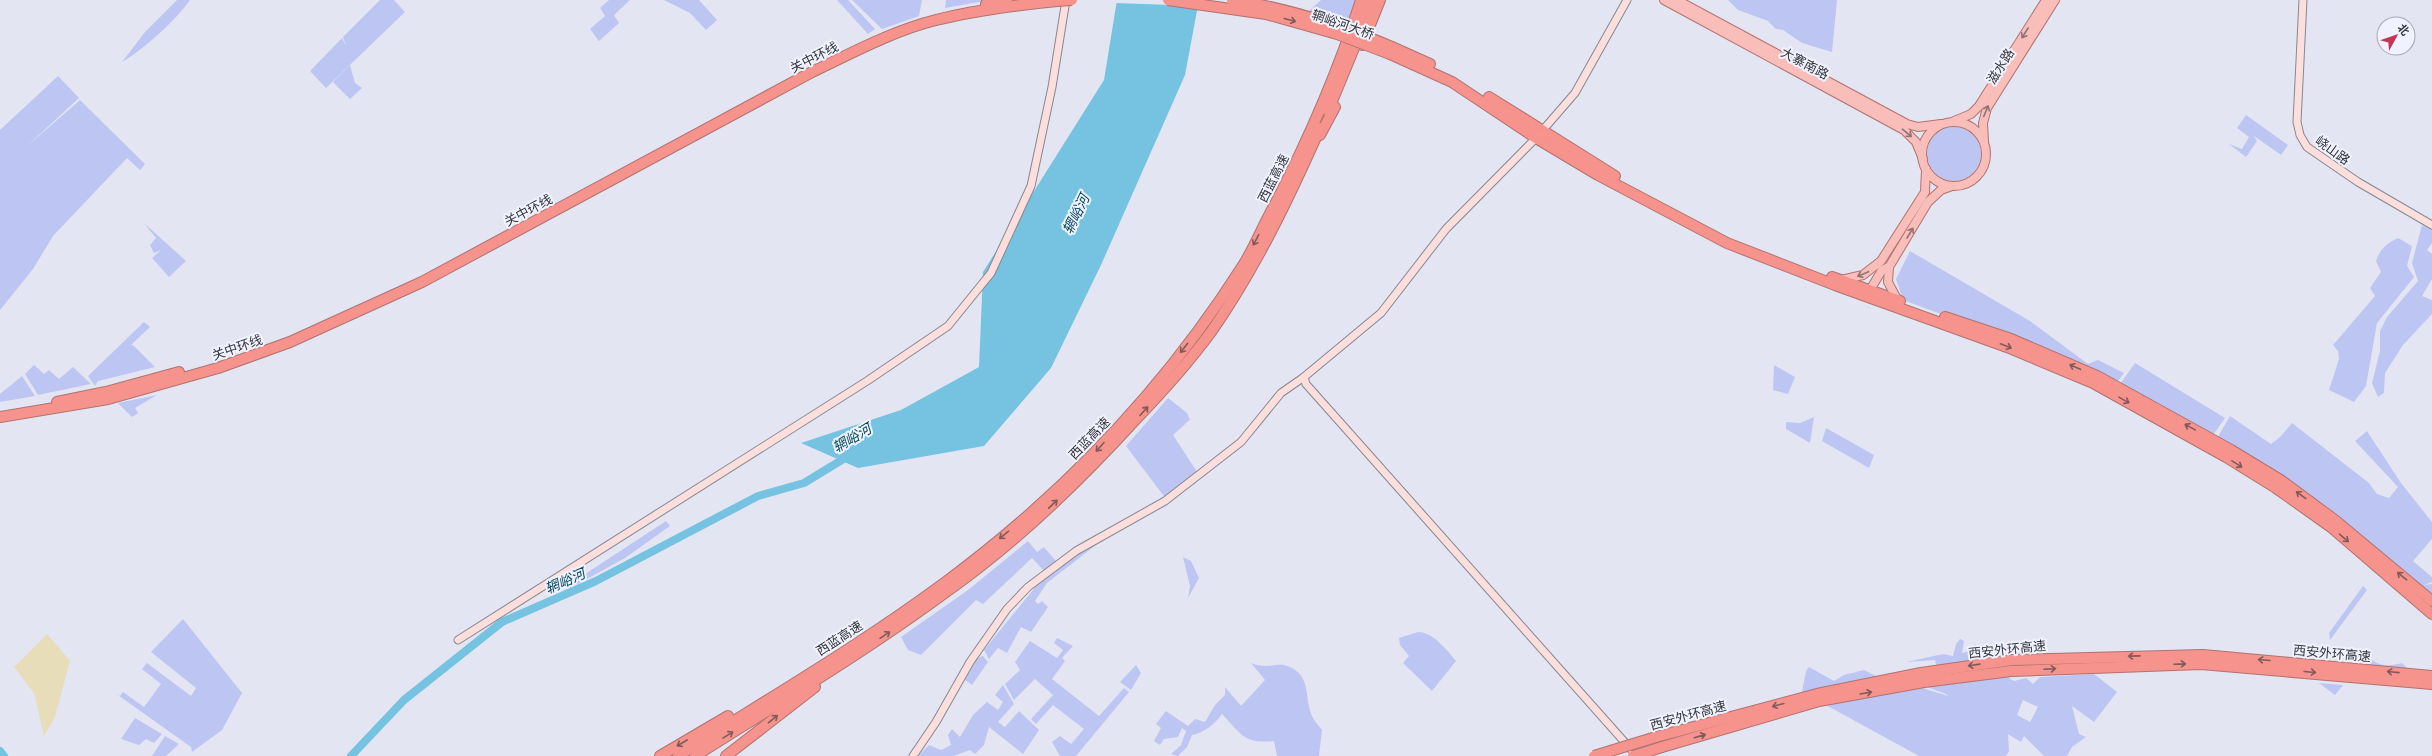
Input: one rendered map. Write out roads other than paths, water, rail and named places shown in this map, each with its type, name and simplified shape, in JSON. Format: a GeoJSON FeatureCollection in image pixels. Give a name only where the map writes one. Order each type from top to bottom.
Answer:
{"type":"FeatureCollection","features":[{"type":"Feature","properties":{"kind":"highway","name":"关中环线"},"geometry":{"type":"LineString","coordinates":[[0,411],[39,406],[106,392],[208,364],[289,337],[422,275],[810,66],[870,38],[932,17],[1008,0]]}},
{"type":"Feature","properties":{"kind":"highway","name":"关中环线"},"geometry":{"type":"LineString","coordinates":[[0,417],[108,399],[218,368],[290,342],[422,282],[805,76],[872,43],[934,20],[982,11],[1062,0]]}},
{"type":"Feature","properties":{"kind":"highway"},"geometry":{"type":"LineString","coordinates":[[1062,0],[1072,0]]}},
{"type":"Feature","properties":{"kind":"highway","name":"辋峪河大桥"},"geometry":{"type":"LineString","coordinates":[[1168,0],[1266,14],[1391,50]]}},
{"type":"Feature","properties":{"kind":"highway","name":"辋峪河大桥"},"geometry":{"type":"LineString","coordinates":[[1232,0],[1296,13],[1342,27],[1391,50]]}},
{"type":"Feature","properties":{"kind":"highway","name":"西蓝高速"},"geometry":{"type":"LineString","coordinates":[[678,756],[862,639],[946,581],[1023,520],[1090,458],[1149,393],[1200,328],[1245,262],[1320,112],[1361,0]]}},
{"type":"Feature","properties":{"kind":"highway","name":"西蓝高速"},"geometry":{"type":"LineString","coordinates":[[695,756],[862,650],[948,592],[1026,529],[1094,465],[1155,399],[1211,332],[1249,272],[1308,156],[1339,86],[1370,0]]}},
{"type":"Feature","properties":{"kind":"highway"},"geometry":{"type":"LineString","coordinates":[[1308,156],[1326,124],[1349,77],[1380,0]]}},
{"type":"Feature","properties":{"kind":"highway"},"geometry":{"type":"LineString","coordinates":[[1391,50],[1452,82],[1539,135],[1598,175],[1728,243],[1868,293],[2007,346],[2093,383],[2220,453],[2276,488],[2331,527],[2432,614]]}},
{"type":"Feature","properties":{"kind":"highway"},"geometry":{"type":"LineString","coordinates":[[1539,135],[1701,223],[1771,254],[1840,280],[1868,293],[1900,302],[2011,339],[2097,376],[2230,450],[2282,481],[2336,521],[2432,602]]}},
{"type":"Feature","properties":{"kind":"highway"},"geometry":{"type":"LineString","coordinates":[[660,756],[862,639]]}},
{"type":"Feature","properties":{"kind":"highway"},"geometry":{"type":"LineString","coordinates":[[726,756],[862,650]]}},
{"type":"Feature","properties":{"kind":"highway","name":"西安外环高速"},"geometry":{"type":"LineString","coordinates":[[1594,756],[1656,737],[1817,694],[1921,673],[2012,660],[2203,655],[2432,676]]}},
{"type":"Feature","properties":{"kind":"highway","name":"西安外环高速"},"geometry":{"type":"LineString","coordinates":[[1633,756],[1819,701],[1924,682],[2011,671],[2201,664],[2432,684]]}},
{"type":"Feature","properties":{"kind":"main road","name":"大寨南路"},"geometry":{"type":"LineString","coordinates":[[1664,0],[1904,130],[1916,142],[1923,159]]}},
{"type":"Feature","properties":{"kind":"main road","name":"大寨南路"},"geometry":{"type":"LineString","coordinates":[[1677,0],[1907,124],[1918,127],[1941,124]]}},
{"type":"Feature","properties":{"kind":"main road","name":"滋水路"},"geometry":{"type":"LineString","coordinates":[[1951,122],[1971,114],[1979,106],[2046,0]]}},
{"type":"Feature","properties":{"kind":"main road","name":"滋水路"},"geometry":{"type":"LineString","coordinates":[[1985,150],[1983,123],[1987,108],[2055,0]]}},
{"type":"Feature","properties":{"kind":"main road"},"geometry":{"type":"LineString","coordinates":[[1840,280],[1863,275],[1884,266],[1928,202],[1941,190],[1968,182],[1981,171],[1985,162],[1985,150],[1978,133],[1971,127],[1961,123],[1951,122],[1941,124],[1926,138],[1923,148],[1923,159],[1926,169],[1925,192],[1884,266],[1868,293]]}},
{"type":"Feature","properties":{"kind":"main road"},"geometry":{"type":"LineString","coordinates":[[1926,169],[1938,181],[1953,186]]}},
{"type":"Feature","properties":{"kind":"main road"},"geometry":{"type":"LineString","coordinates":[[1884,266],[1889,286],[1895,298],[1900,302]]}},
{"type":"Feature","properties":{"kind":"street"},"geometry":{"type":"LineString","coordinates":[[458,640],[860,385],[948,326],[990,273],[1031,186],[1052,87],[1062,0]]}},
{"type":"Feature","properties":{"kind":"street"},"geometry":{"type":"LineString","coordinates":[[913,756],[936,722],[970,662],[1007,609],[1028,587],[1076,551],[1165,501],[1241,442],[1281,393],[1304,377],[1381,313],[1446,229],[1539,135],[1575,93],[1627,0]]}},
{"type":"Feature","properties":{"kind":"street","name":"峣山路"},"geometry":{"type":"LineString","coordinates":[[2303,0],[2297,122],[2300,135],[2307,147],[2358,182],[2432,224]]}},
{"type":"Feature","properties":{"kind":"street"},"geometry":{"type":"LineString","coordinates":[[1304,377],[1306,384],[1637,756]]}},
{"type":"Feature","properties":{"kind":"water"},"geometry":{"type":"Polygon","coordinates":[[[1117,0],[1199,0],[1185,75],[1101,265],[1051,368],[984,446],[858,468],[801,443],[901,410],[979,367],[983,272],[1104,80],[1117,0]]]}},
{"type":"Feature","properties":{"kind":"waterway","name":"辋峪河"},"geometry":{"type":"LineString","coordinates":[[351,756],[404,700],[502,622],[596,581],[758,496],[804,483],[850,455]]}},
{"type":"Feature","properties":{"kind":"waterway"},"geometry":{"type":"LineString","coordinates":[[0,751],[4,756]]}}]}
